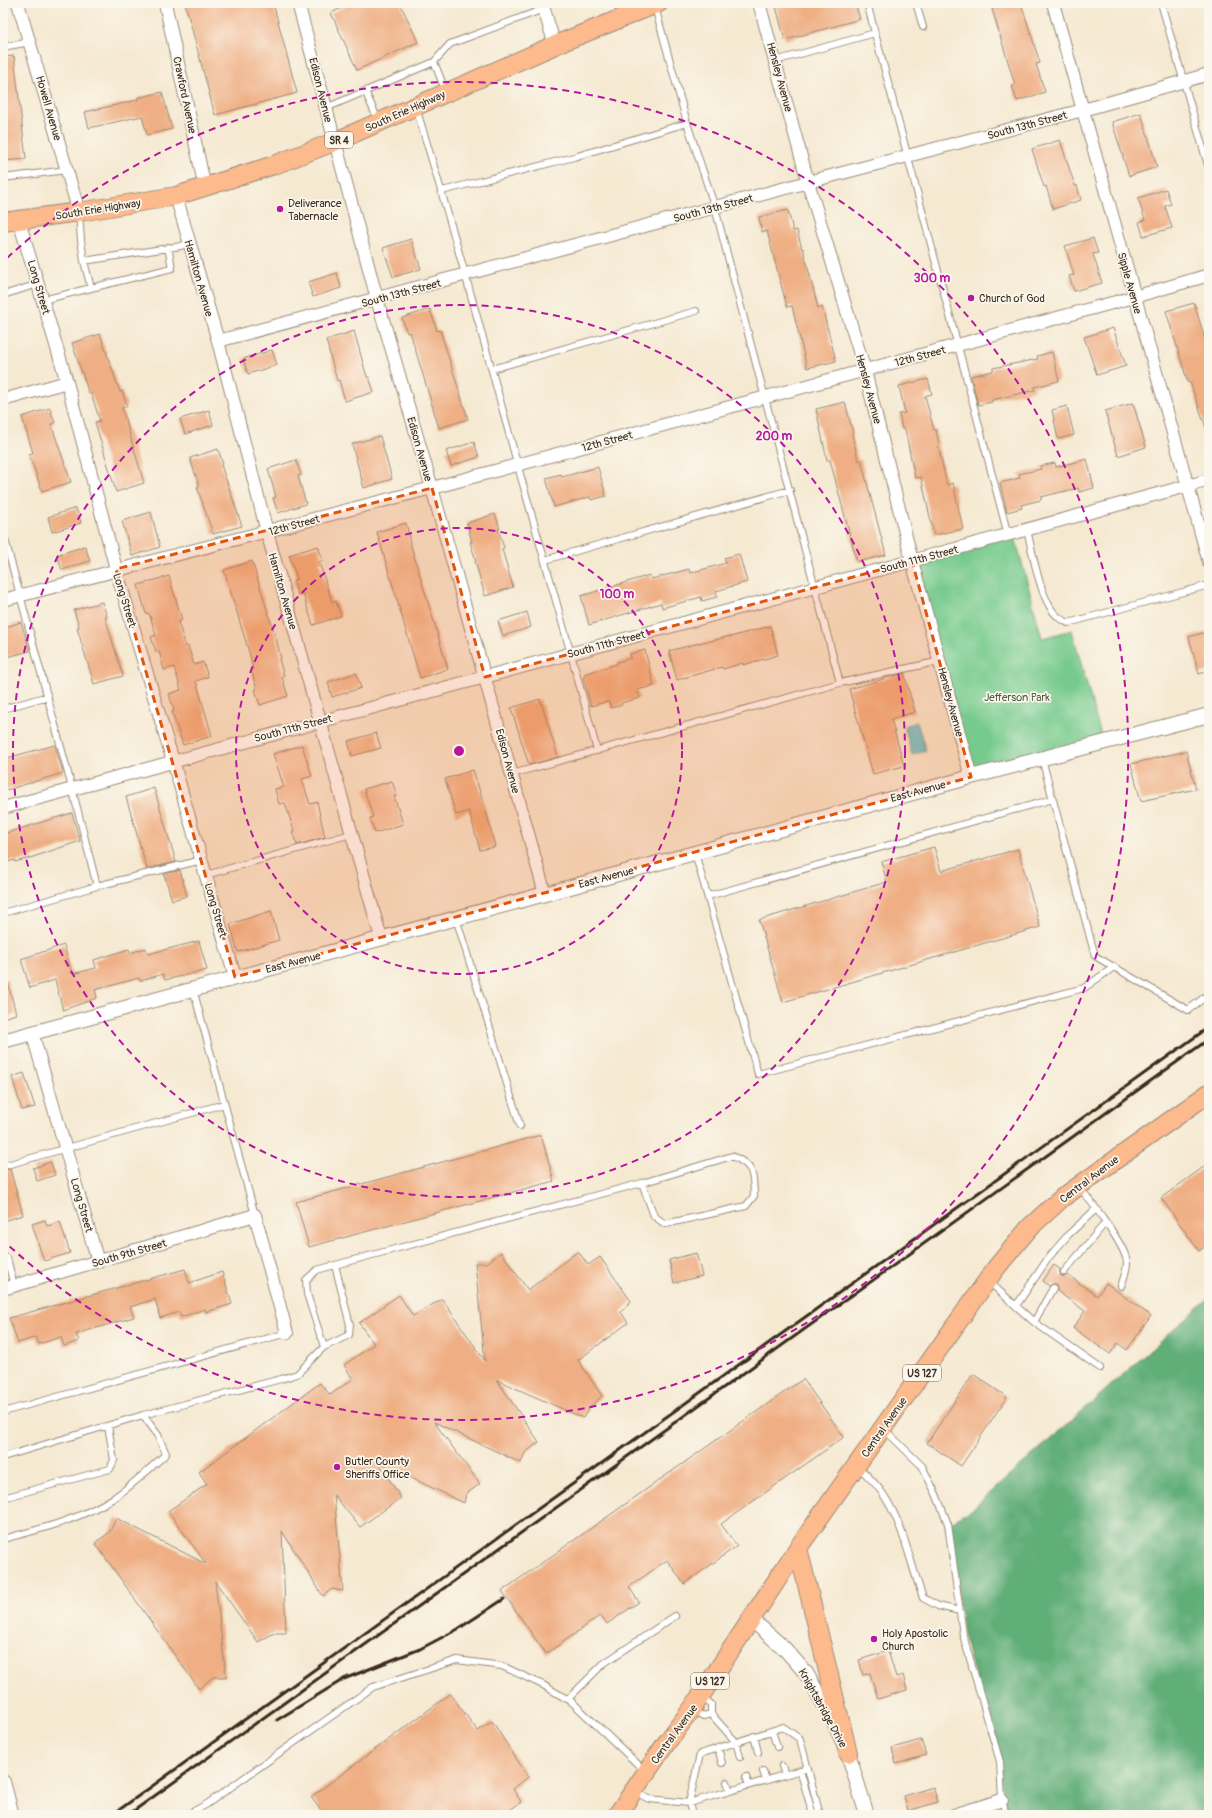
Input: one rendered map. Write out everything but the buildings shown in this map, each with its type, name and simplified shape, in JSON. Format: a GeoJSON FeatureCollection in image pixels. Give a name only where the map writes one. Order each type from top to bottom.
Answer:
{"type":"FeatureCollection","features":[{"type":"Feature","properties":{"kind":"main road","name":"South Erie Highway"},"geometry":{"type":"LineString","coordinates":[[11,222],[176,196],[274,165],[334,142],[555,45],[657,4]]}},
{"type":"Feature","properties":{"kind":"main road","name":"Central Avenue"},"geometry":{"type":"LineString","coordinates":[[617,1815],[696,1703],[798,1548],[857,1464],[988,1280],[1030,1227],[1062,1198],[1078,1186],[1209,1093]]}},
{"type":"Feature","properties":{"kind":"main road"},"geometry":{"type":"LineString","coordinates":[[798,1548],[848,1753]]}},
{"type":"Feature","properties":{"kind":"street","name":"Howell Avenue"},"geometry":{"type":"LineString","coordinates":[[18,3],[79,212]]}},
{"type":"Feature","properties":{"kind":"street","name":"Crawford Avenue"},"geometry":{"type":"LineString","coordinates":[[165,3],[205,188]]}},
{"type":"Feature","properties":{"kind":"street","name":"Edison Avenue"},"geometry":{"type":"LineString","coordinates":[[298,3],[377,299],[432,488],[545,894]]}},
{"type":"Feature","properties":{"kind":"street","name":"Hensley Avenue"},"geometry":{"type":"LineString","coordinates":[[759,3],[808,182],[865,371],[912,561],[971,777]]}},
{"type":"Feature","properties":{"kind":"street","name":"Sipple Avenue"},"geometry":{"type":"LineString","coordinates":[[1053,3],[1209,562]]}},
{"type":"Feature","properties":{"kind":"street"},"geometry":{"type":"LineString","coordinates":[[543,6],[555,45]]}},
{"type":"Feature","properties":{"kind":"street","name":"South 13th Street"},"geometry":{"type":"LineString","coordinates":[[218,341],[808,182],[1083,110],[1209,74]]}},
{"type":"Feature","properties":{"kind":"street","name":"Hamilton Avenue"},"geometry":{"type":"LineString","coordinates":[[176,196],[218,341],[267,532],[319,721],[381,938]]}},
{"type":"Feature","properties":{"kind":"street","name":"Long Street"},"geometry":{"type":"LineString","coordinates":[[11,222],[38,284],[43,300],[67,382],[116,569],[235,977]]}},
{"type":"Feature","properties":{"kind":"street","name":"12th Street"},"geometry":{"type":"LineString","coordinates":[[3,600],[116,569],[267,532],[518,465],[865,371],[1209,275]]}},
{"type":"Feature","properties":{"kind":"street"},"geometry":{"type":"LineString","coordinates":[[3,400],[67,382]]}},
{"type":"Feature","properties":{"kind":"street","name":"South 11th Street"},"geometry":{"type":"LineString","coordinates":[[3,808],[1209,480]]}},
{"type":"Feature","properties":{"kind":"street","name":"East Avenue"},"geometry":{"type":"LineString","coordinates":[[3,1041],[971,777],[1209,715]]}},
{"type":"Feature","properties":{"kind":"street","name":"Long Street"},"geometry":{"type":"LineString","coordinates":[[32,1032],[98,1262]]}},
{"type":"Feature","properties":{"kind":"street"},"geometry":{"type":"LineString","coordinates":[[255,1215],[287,1334]]}},
{"type":"Feature","properties":{"kind":"street","name":"South 9th Street"},"geometry":{"type":"LineString","coordinates":[[8,1287],[255,1215]]}},
{"type":"Feature","properties":{"kind":"street","name":"Knightsbridge Drive"},"geometry":{"type":"LineString","coordinates":[[751,1619],[784,1648],[806,1673],[832,1718],[848,1753],[867,1815]]}},
{"type":"Feature","properties":{"kind":"street"},"geometry":{"type":"LineString","coordinates":[[3,1782],[12,1815]]}},
{"type":"Feature","properties":{"kind":"street"},"geometry":{"type":"LineString","coordinates":[[954,1815],[1002,1800]]}},
{"type":"Feature","properties":{"kind":"lane"},"geometry":{"type":"LineString","coordinates":[[867,3],[1008,535]]}},
{"type":"Feature","properties":{"kind":"lane"},"geometry":{"type":"LineString","coordinates":[[916,3],[923,27]]}},
{"type":"Feature","properties":{"kind":"lane"},"geometry":{"type":"LineString","coordinates":[[1161,3],[1209,169]]}},
{"type":"Feature","properties":{"kind":"lane"},"geometry":{"type":"LineString","coordinates":[[657,4],[687,124],[715,208],[840,683]]}},
{"type":"Feature","properties":{"kind":"lane"},"geometry":{"type":"LineString","coordinates":[[326,108],[434,62],[450,44],[543,6]]}},
{"type":"Feature","properties":{"kind":"lane"},"geometry":{"type":"LineString","coordinates":[[775,62],[875,33]]}},
{"type":"Feature","properties":{"kind":"lane"},"geometry":{"type":"LineString","coordinates":[[3,47],[30,42]]}},
{"type":"Feature","properties":{"kind":"lane"},"geometry":{"type":"LineString","coordinates":[[434,62],[447,93]]}},
{"type":"Feature","properties":{"kind":"lane"},"geometry":{"type":"LineString","coordinates":[[365,91],[379,122]]}},
{"type":"Feature","properties":{"kind":"lane"},"geometry":{"type":"LineString","coordinates":[[416,107],[466,275],[518,465],[572,653],[597,750]]}},
{"type":"Feature","properties":{"kind":"lane"},"geometry":{"type":"LineString","coordinates":[[442,191],[574,157],[687,124]]}},
{"type":"Feature","properties":{"kind":"lane"},"geometry":{"type":"LineString","coordinates":[[3,178],[67,170]]}},
{"type":"Feature","properties":{"kind":"lane"},"geometry":{"type":"LineString","coordinates":[[79,212],[84,261],[91,288]]}},
{"type":"Feature","properties":{"kind":"lane"},"geometry":{"type":"LineString","coordinates":[[84,261],[189,243]]}},
{"type":"Feature","properties":{"kind":"lane"},"geometry":{"type":"LineString","coordinates":[[43,300],[172,268],[168,247]]}},
{"type":"Feature","properties":{"kind":"lane"},"geometry":{"type":"LineString","coordinates":[[3,295],[38,284]]}},
{"type":"Feature","properties":{"kind":"lane"},"geometry":{"type":"LineString","coordinates":[[492,369],[696,310]]}},
{"type":"Feature","properties":{"kind":"lane"},"geometry":{"type":"LineString","coordinates":[[545,560],[790,490]]}},
{"type":"Feature","properties":{"kind":"lane"},"geometry":{"type":"LineString","coordinates":[[1027,530],[1044,593],[1050,608],[1059,619],[1068,622],[1209,584]]}},
{"type":"Feature","properties":{"kind":"lane"},"geometry":{"type":"LineString","coordinates":[[3,532],[48,696],[97,886]]}},
{"type":"Feature","properties":{"kind":"lane"},"geometry":{"type":"LineString","coordinates":[[512,774],[840,683],[940,662]]}},
{"type":"Feature","properties":{"kind":"lane"},"geometry":{"type":"LineString","coordinates":[[3,709],[48,696]]}},
{"type":"Feature","properties":{"kind":"lane"},"geometry":{"type":"LineString","coordinates":[[1042,759],[1095,956],[1188,1010],[1209,994]]}},
{"type":"Feature","properties":{"kind":"lane"},"geometry":{"type":"LineString","coordinates":[[708,896],[1053,799]]}},
{"type":"Feature","properties":{"kind":"lane"},"geometry":{"type":"LineString","coordinates":[[206,875],[351,834]]}},
{"type":"Feature","properties":{"kind":"lane"},"geometry":{"type":"LineString","coordinates":[[695,853],[758,1074],[1084,988],[1114,967]]}},
{"type":"Feature","properties":{"kind":"lane"},"geometry":{"type":"LineString","coordinates":[[3,913],[97,886],[202,860]]}},
{"type":"Feature","properties":{"kind":"lane"},"geometry":{"type":"LineString","coordinates":[[456,918],[520,1126]]}},
{"type":"Feature","properties":{"kind":"lane"},"geometry":{"type":"LineString","coordinates":[[192,989],[255,1215]]}},
{"type":"Feature","properties":{"kind":"lane"},"geometry":{"type":"LineString","coordinates":[[3,1166],[224,1104]]}},
{"type":"Feature","properties":{"kind":"lane"},"geometry":{"type":"LineString","coordinates":[[324,1347],[307,1294],[306,1280],[317,1270],[642,1183],[732,1156],[746,1162],[752,1174],[754,1196],[746,1206],[665,1224],[654,1216],[642,1183]]}},
{"type":"Feature","properties":{"kind":"lane"},"geometry":{"type":"LineString","coordinates":[[1078,1186],[1106,1222],[1124,1252],[1127,1260],[1127,1268],[1121,1286]]}},
{"type":"Feature","properties":{"kind":"lane"},"geometry":{"type":"LineString","coordinates":[[1016,1306],[1049,1257],[1069,1234],[1096,1209]]}},
{"type":"Feature","properties":{"kind":"lane"},"geometry":{"type":"LineString","coordinates":[[1064,1272],[1106,1222]]}},
{"type":"Feature","properties":{"kind":"lane"},"geometry":{"type":"LineString","coordinates":[[3,1256],[7,1258],[8,1287]]}},
{"type":"Feature","properties":{"kind":"lane"},"geometry":{"type":"LineString","coordinates":[[3,1457],[143,1415],[297,1374],[324,1347],[349,1335],[350,1325],[335,1265]]}},
{"type":"Feature","properties":{"kind":"lane"},"geometry":{"type":"LineString","coordinates":[[988,1280],[1034,1322],[1100,1368]]}},
{"type":"Feature","properties":{"kind":"lane"},"geometry":{"type":"LineString","coordinates":[[1034,1322],[1053,1288]]}},
{"type":"Feature","properties":{"kind":"lane"},"geometry":{"type":"LineString","coordinates":[[3,1412],[287,1334]]}},
{"type":"Feature","properties":{"kind":"lane"},"geometry":{"type":"LineString","coordinates":[[3,1539],[64,1523],[82,1515],[113,1498],[166,1454],[158,1435],[143,1415]]}},
{"type":"Feature","properties":{"kind":"lane"},"geometry":{"type":"LineString","coordinates":[[3,1498],[110,1469],[114,1460],[108,1426]]}},
{"type":"Feature","properties":{"kind":"lane"},"geometry":{"type":"LineString","coordinates":[[883,1428],[922,1466],[936,1494],[948,1524],[965,1642],[1000,1762],[1002,1800],[1006,1815]]}},
{"type":"Feature","properties":{"kind":"lane"},"geometry":{"type":"LineString","coordinates":[[857,1464],[883,1493],[903,1534],[923,1598],[938,1606],[960,1611]]}},
{"type":"Feature","properties":{"kind":"lane"},"geometry":{"type":"LineString","coordinates":[[568,1700],[603,1664],[675,1616]]}},
{"type":"Feature","properties":{"kind":"lane"},"geometry":{"type":"LineString","coordinates":[[188,1815],[207,1804],[373,1687],[457,1660],[502,1666],[543,1685],[568,1700],[646,1772]]}},
{"type":"Feature","properties":{"kind":"lane"},"geometry":{"type":"LineString","coordinates":[[696,1703],[703,1716],[711,1714]]}},
{"type":"Feature","properties":{"kind":"lane"},"geometry":{"type":"LineString","coordinates":[[696,1703],[711,1704],[711,1714],[736,1742],[740,1757]]}},
{"type":"Feature","properties":{"kind":"lane"},"geometry":{"type":"LineString","coordinates":[[692,1815],[689,1802],[700,1754],[783,1727],[800,1739],[820,1815]]}},
{"type":"Feature","properties":{"kind":"lane"},"geometry":{"type":"LineString","coordinates":[[772,1731],[777,1747]]}},
{"type":"Feature","properties":{"kind":"lane"},"geometry":{"type":"LineString","coordinates":[[754,1736],[758,1752]]}},
{"type":"Feature","properties":{"kind":"lane"},"geometry":{"type":"LineString","coordinates":[[718,1748],[722,1763]]}},
{"type":"Feature","properties":{"kind":"lane"},"geometry":{"type":"LineString","coordinates":[[782,1766],[785,1774]]}},
{"type":"Feature","properties":{"kind":"lane"},"geometry":{"type":"LineString","coordinates":[[633,1791],[649,1799],[689,1802],[808,1768]]}},
{"type":"Feature","properties":{"kind":"lane"},"geometry":{"type":"LineString","coordinates":[[800,1770],[813,1815]]}},
{"type":"Feature","properties":{"kind":"lane"},"geometry":{"type":"LineString","coordinates":[[763,1771],[766,1780]]}},
{"type":"Feature","properties":{"kind":"lane"},"geometry":{"type":"LineString","coordinates":[[746,1777],[748,1785]]}},
{"type":"Feature","properties":{"kind":"lane"},"geometry":{"type":"LineString","coordinates":[[728,1782],[730,1791]]}},
{"type":"Feature","properties":{"kind":"highlighted area"},"geometry":{"type":"Polygon","coordinates":[[[432,488],[485,677],[912,561],[971,777],[235,977],[116,569],[432,488]]]}},
{"type":"Feature","properties":{"kind":"green space","name":"Jefferson Park"},"geometry":{"type":"Polygon","coordinates":[[[1014,533],[1042,638],[1072,630],[1103,743],[971,777],[912,561],[1014,533]]]}},
{"type":"Feature","properties":{"kind":"green space"},"geometry":{"type":"Polygon","coordinates":[[[1209,1298],[1209,1815],[1006,1815],[1000,1762],[963,1635],[948,1524],[972,1509],[1209,1298]]]}},
{"type":"Feature","properties":{"kind":"water"},"geometry":{"type":"Polygon","coordinates":[[[917,722],[926,751],[912,755],[904,726],[917,722]]]}},
{"type":"Feature","properties":{"kind":"railway"},"geometry":{"type":"LineString","coordinates":[[112,1815],[1209,1027]]}},
{"type":"Feature","properties":{"kind":"railway"},"geometry":{"type":"LineString","coordinates":[[128,1815],[1209,1039]]}},
{"type":"Feature","properties":{"kind":"railway"},"geometry":{"type":"LineString","coordinates":[[277,1720],[344,1679],[420,1649],[458,1629],[504,1599]]}},
{"type":"Feature","properties":{"kind":"place","name":"Deliverance Tabernacle"},"geometry":{"type":"Point","coordinates":[280,209]}},
{"type":"Feature","properties":{"kind":"place","name":"Church of God"},"geometry":{"type":"Point","coordinates":[971,298]}},
{"type":"Feature","properties":{"kind":"place","name":"Butler County Sheriffs Office"},"geometry":{"type":"Point","coordinates":[337,1467]}},
{"type":"Feature","properties":{"kind":"place","name":"Holy Apostolic Church"},"geometry":{"type":"Point","coordinates":[874,1639]}}]}
